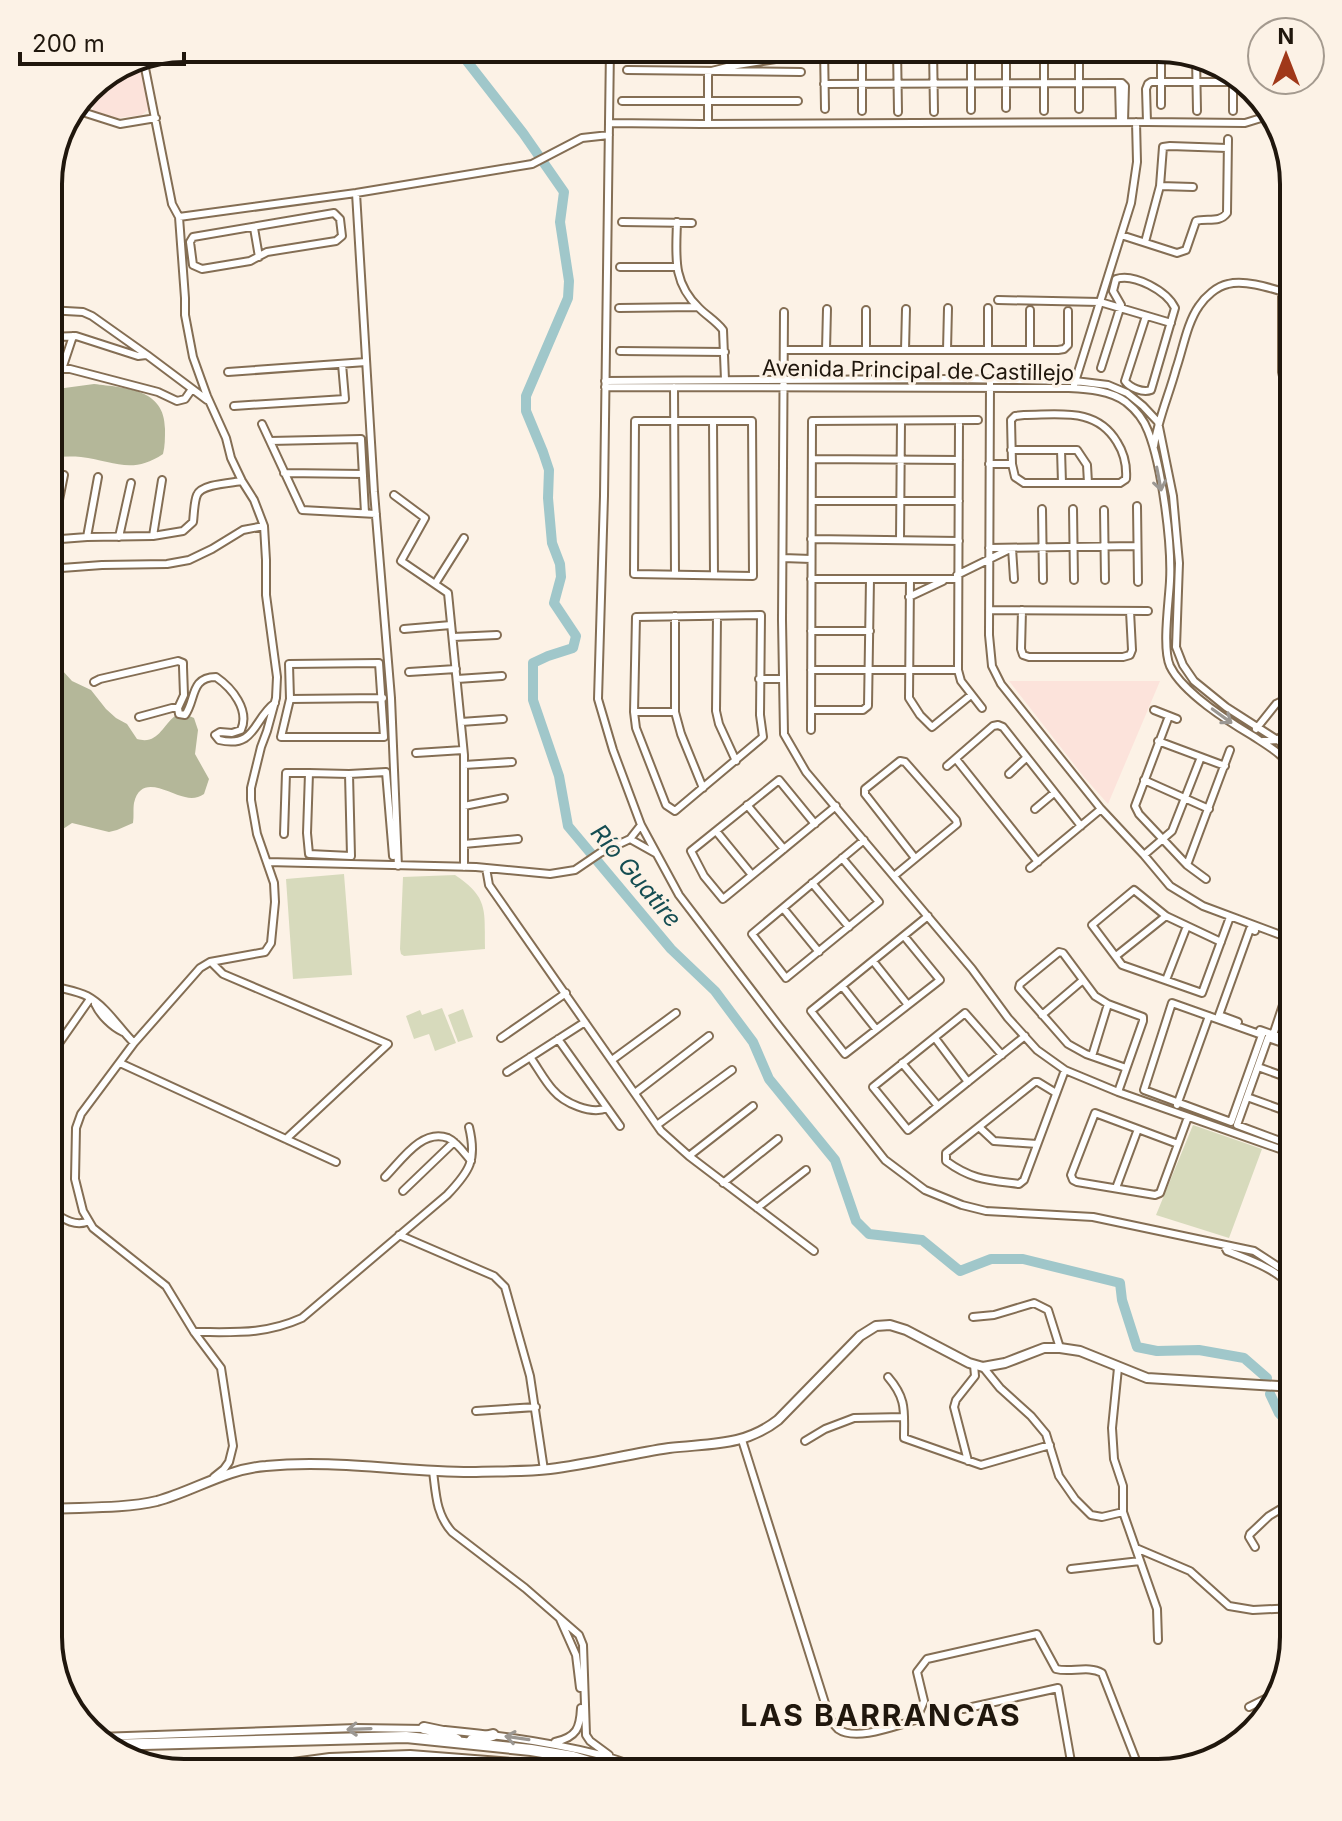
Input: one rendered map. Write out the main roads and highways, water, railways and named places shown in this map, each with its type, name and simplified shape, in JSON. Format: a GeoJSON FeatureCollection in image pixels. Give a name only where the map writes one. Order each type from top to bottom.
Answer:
{"type":"FeatureCollection","features":[{"type":"Feature","properties":{"kind":"highway"},"geometry":{"type":"LineString","coordinates":[[424,1728],[443,1732],[464,1742],[493,1735]]}},
{"type":"Feature","properties":{"kind":"highway"},"geometry":{"type":"LineString","coordinates":[[127,1744],[406,1737],[531,1750],[580,1759]]}},
{"type":"Feature","properties":{"kind":"highway"},"geometry":{"type":"LineString","coordinates":[[330,1759],[410,1756],[448,1759]]}},
{"type":"Feature","properties":{"kind":"main road"},"geometry":{"type":"LineString","coordinates":[[62,1508],[156,1501],[247,1468],[331,1465],[433,1471],[544,1470],[742,1440],[778,1420],[860,1336],[876,1326],[890,1325],[906,1330],[979,1366],[1005,1363],[1044,1348],[1060,1348],[1080,1351],[1118,1368],[1155,1379],[1280,1386]]}},
{"type":"Feature","properties":{"kind":"waterway","name":"Río Guatire"},"geometry":{"type":"LineString","coordinates":[[468,62],[564,192],[560,222],[569,281],[568,298],[526,396],[526,411],[549,470],[552,543],[561,577],[554,603],[576,636],[573,648],[533,663],[533,700],[559,776],[568,826],[671,949],[715,991],[753,1042],[769,1079],[835,1160],[856,1221],[869,1234],[922,1240],[960,1271],[991,1259],[1023,1259],[1120,1283],[1122,1300],[1137,1347],[1157,1351],[1199,1350],[1244,1358],[1267,1378]]}},
{"type":"Feature","properties":{"kind":"waterway","name":"Río Guatire"},"geometry":{"type":"LineString","coordinates":[[1270,1394],[1280,1414]]}},
{"type":"Feature","properties":{"kind":"district","name":"LAS BARRANCAS"},"geometry":{"type":"Point","coordinates":[881,1716]}}]}
